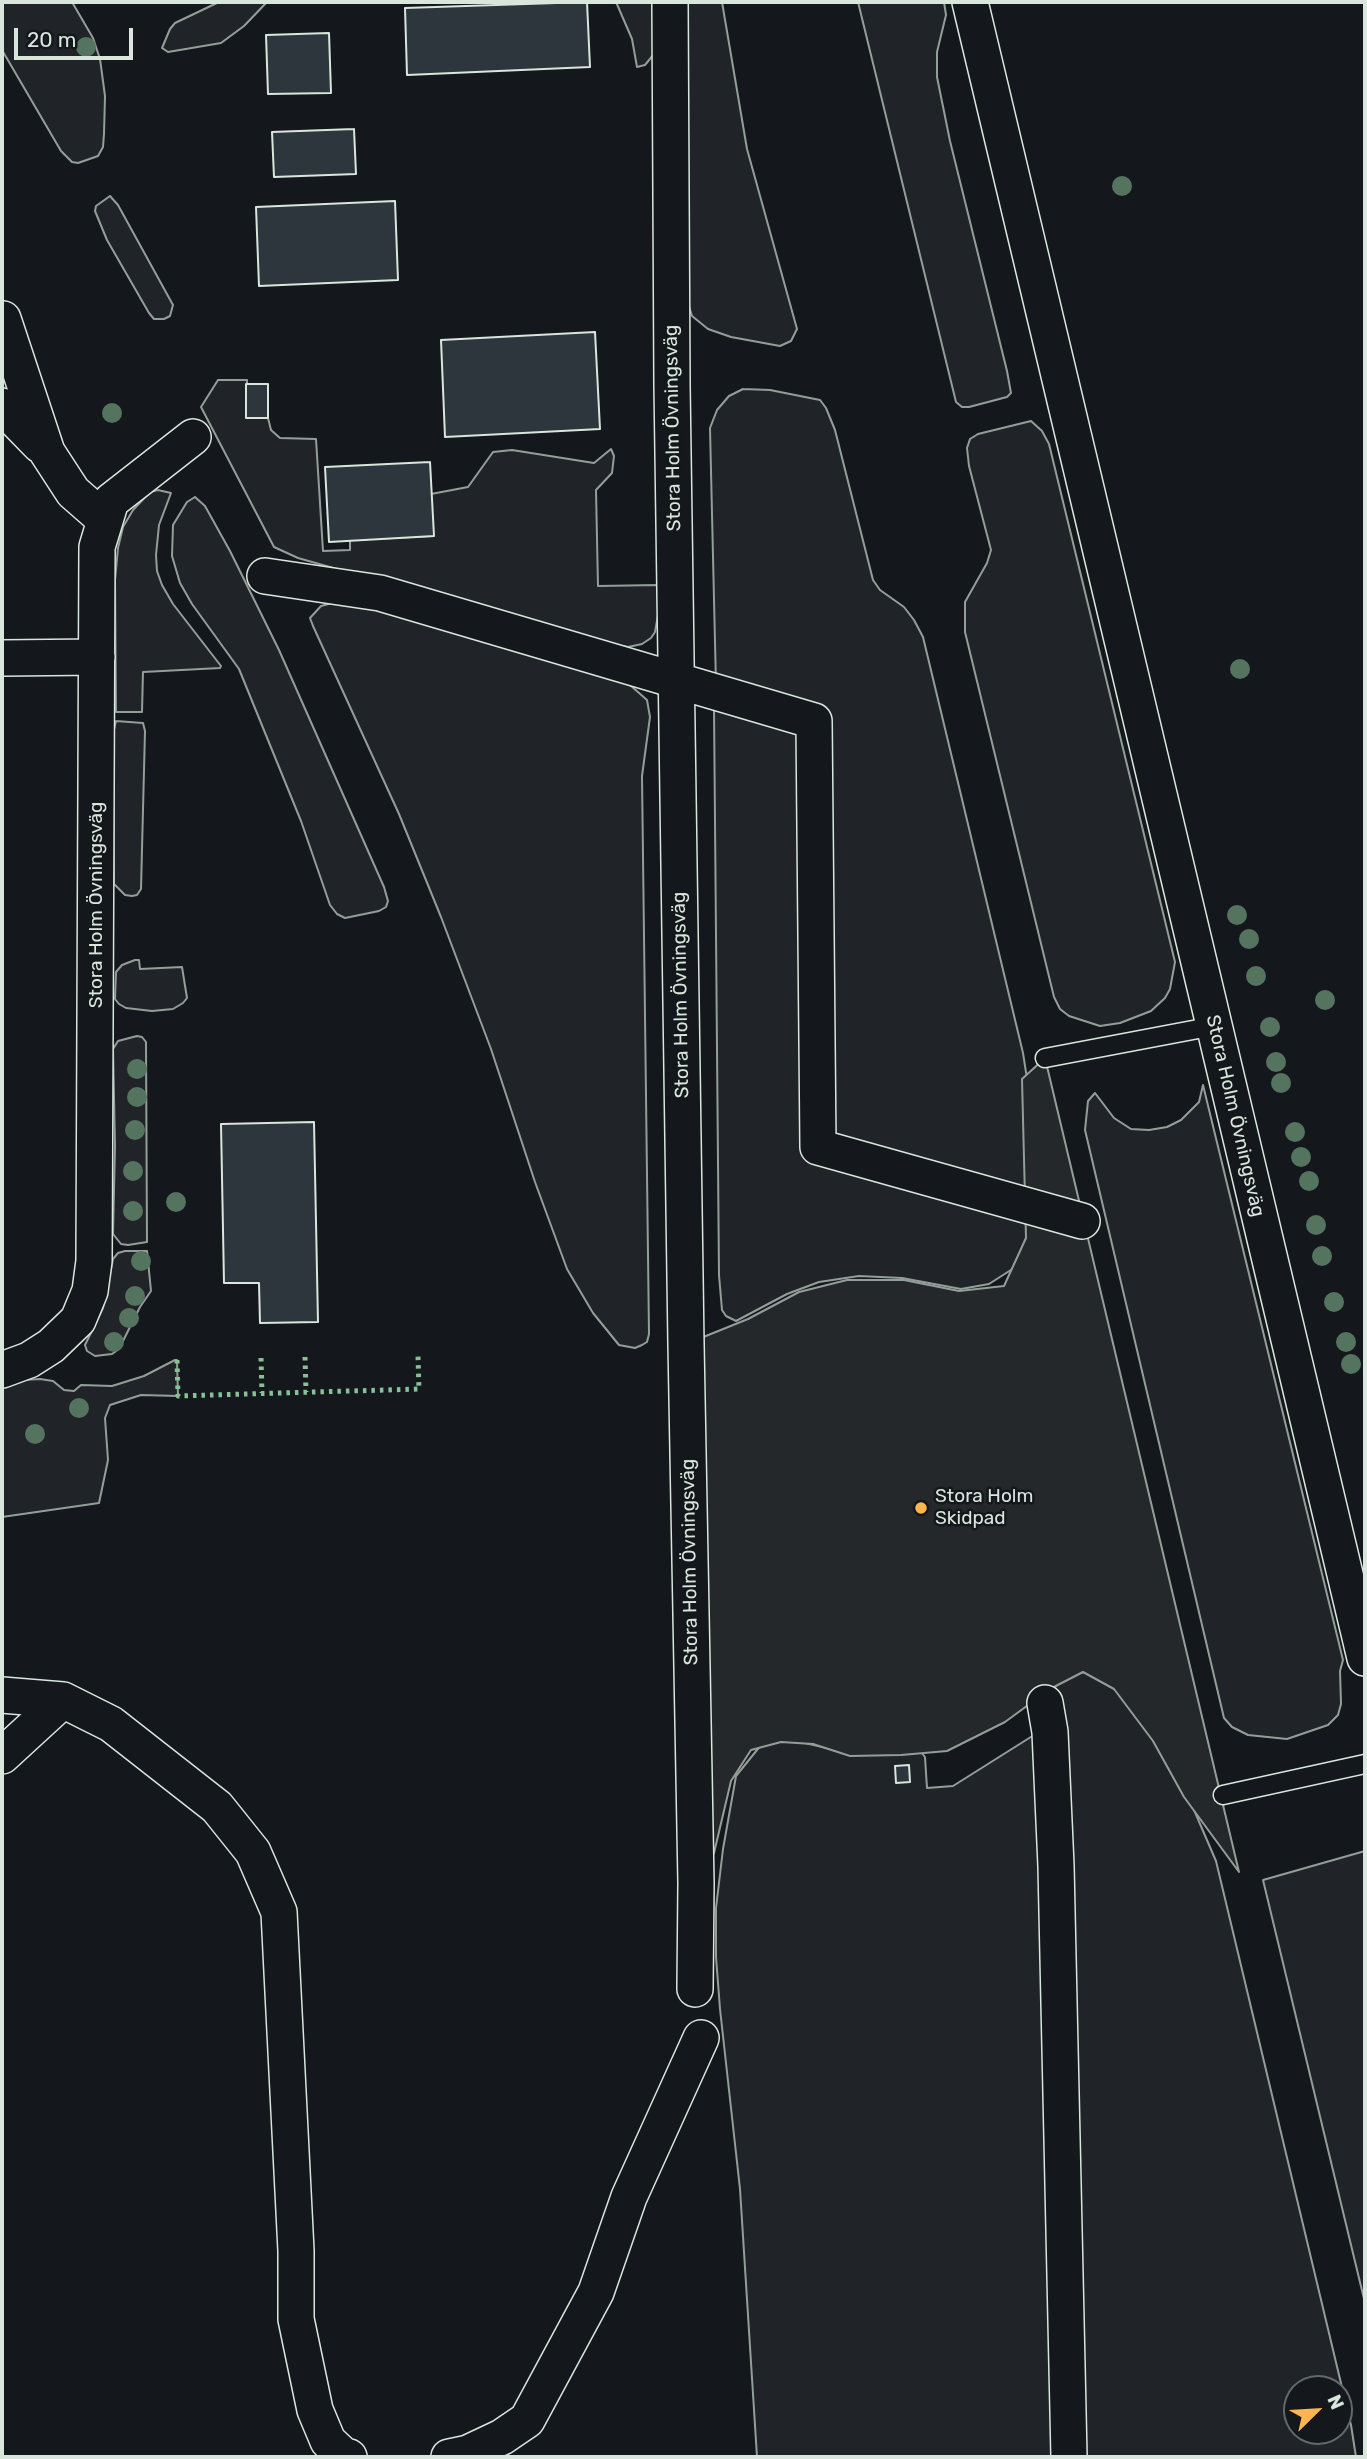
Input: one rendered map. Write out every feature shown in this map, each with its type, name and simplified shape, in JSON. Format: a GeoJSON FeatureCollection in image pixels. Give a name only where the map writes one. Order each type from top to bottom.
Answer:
{"type":"FeatureCollection","features":[{"type":"Feature","properties":{"kind":"street","name":"Stora Holm Övningsväg"},"geometry":{"type":"LineString","coordinates":[[670,2],[676,681],[696,1883],[695,1989]]}},
{"type":"Feature","properties":{"kind":"street","name":"Stora Holm Övningsväg"},"geometry":{"type":"LineString","coordinates":[[970,2],[1365,1658]]}},
{"type":"Feature","properties":{"kind":"street"},"geometry":{"type":"LineString","coordinates":[[3,319],[47,452]]}},
{"type":"Feature","properties":{"kind":"street"},"geometry":{"type":"LineString","coordinates":[[2,406],[47,452],[73,492],[105,520]]}},
{"type":"Feature","properties":{"kind":"street","name":"Stora Holm Övningsväg"},"geometry":{"type":"LineString","coordinates":[[2,1370],[29,1360],[51,1346],[78,1320],[90,1291],[96,1203],[97,547],[111,501],[193,437]]}},
{"type":"Feature","properties":{"kind":"street"},"geometry":{"type":"LineString","coordinates":[[265,576],[380,593],[814,721],[818,1147],[1082,1221]]}},
{"type":"Feature","properties":{"kind":"street"},"geometry":{"type":"LineString","coordinates":[[2,658],[97,657]]}},
{"type":"Feature","properties":{"kind":"street"},"geometry":{"type":"LineString","coordinates":[[2,1695],[63,1700],[111,1724],[217,1807],[253,1852],[279,1912],[296,2251],[296,2319],[315,2410],[328,2441],[344,2456],[349,2457]]}},
{"type":"Feature","properties":{"kind":"street"},"geometry":{"type":"LineString","coordinates":[[2,1756],[63,1700]]}},
{"type":"Feature","properties":{"kind":"street"},"geometry":{"type":"LineString","coordinates":[[1045,1703],[1056,1866],[1069,2457]]}},
{"type":"Feature","properties":{"kind":"street"},"geometry":{"type":"LineString","coordinates":[[450,2457],[468,2453],[502,2437],[527,2420],[596,2292],[629,2197],[701,2038]]}},
{"type":"Feature","properties":{"kind":"lane"},"geometry":{"type":"LineString","coordinates":[[1045,1058],[1214,1026]]}},
{"type":"Feature","properties":{"kind":"lane"},"geometry":{"type":"LineString","coordinates":[[1223,1795],[1365,1764]]}},
{"type":"Feature","properties":{"kind":"shaded area"},"geometry":{"type":"Polygon","coordinates":[[[2,2],[72,2],[93,38],[100,59],[105,96],[103,147],[98,156],[78,163],[72,162],[61,151],[2,50],[2,2]]]}},
{"type":"Feature","properties":{"kind":"shaded area"},"geometry":{"type":"Polygon","coordinates":[[[219,2],[267,2],[244,26],[221,43],[168,52],[162,48],[175,23],[219,2]]]}},
{"type":"Feature","properties":{"kind":"shaded area"},"geometry":{"type":"Polygon","coordinates":[[[616,2],[657,2],[654,54],[645,65],[637,67],[632,39],[616,2]]]}},
{"type":"Feature","properties":{"kind":"shaded area"},"geometry":{"type":"Polygon","coordinates":[[[681,2],[722,2],[747,149],[797,329],[791,341],[780,346],[731,337],[708,329],[692,316],[685,294],[681,2]]]}},
{"type":"Feature","properties":{"kind":"shaded area"},"geometry":{"type":"Polygon","coordinates":[[[858,2],[944,2],[946,15],[937,52],[937,77],[950,141],[1007,371],[1011,393],[1007,397],[969,407],[962,407],[956,402],[858,2]]]}},
{"type":"Feature","properties":{"kind":"shaded area"},"geometry":{"type":"Polygon","coordinates":[[[110,196],[118,205],[173,305],[170,316],[164,319],[154,319],[149,313],[107,240],[95,211],[96,206],[110,196]]]}},
{"type":"Feature","properties":{"kind":"shaded area"},"geometry":{"type":"Polygon","coordinates":[[[218,380],[247,380],[247,418],[268,418],[271,430],[280,438],[316,439],[323,551],[350,550],[350,540],[433,536],[431,494],[468,487],[493,452],[512,450],[594,463],[611,449],[614,456],[612,473],[596,490],[598,586],[658,585],[655,632],[642,644],[628,647],[584,639],[298,558],[274,547],[201,407],[218,380]]]}},
{"type":"Feature","properties":{"kind":"shaded area"},"geometry":{"type":"Polygon","coordinates":[[[743,389],[770,390],[820,400],[826,408],[835,430],[873,580],[880,590],[904,607],[923,637],[1023,1053],[1028,1085],[1031,1197],[831,1147],[825,739],[716,685],[710,428],[717,410],[729,396],[743,389]]]}},
{"type":"Feature","properties":{"kind":"shaded area"},"geometry":{"type":"Polygon","coordinates":[[[1031,421],[1042,431],[1049,444],[1175,962],[1170,989],[1151,1011],[1120,1023],[1100,1026],[1069,1016],[1060,1009],[1054,997],[965,632],[965,602],[987,563],[991,550],[969,466],[967,448],[970,439],[978,434],[1031,421]]]}},
{"type":"Feature","properties":{"kind":"shaded area"},"geometry":{"type":"Polygon","coordinates":[[[158,490],[171,493],[159,525],[156,555],[157,571],[162,585],[173,604],[221,666],[143,672],[142,712],[116,712],[115,580],[118,548],[123,527],[133,510],[150,492],[158,490]]]}},
{"type":"Feature","properties":{"kind":"shaded area"},"geometry":{"type":"Polygon","coordinates":[[[195,497],[205,506],[230,551],[279,650],[384,887],[388,901],[386,907],[379,911],[345,918],[337,914],[330,905],[301,821],[239,669],[180,583],[172,556],[173,525],[187,502],[195,497]]]}},
{"type":"Feature","properties":{"kind":"shaded area"},"geometry":{"type":"Polygon","coordinates":[[[355,602],[607,676],[630,685],[647,700],[650,717],[642,776],[649,1334],[647,1342],[635,1348],[619,1345],[593,1313],[567,1269],[491,1049],[441,917],[399,814],[310,618],[321,606],[355,602]]]}},
{"type":"Feature","properties":{"kind":"shaded area"},"geometry":{"type":"Polygon","coordinates":[[[714,708],[798,728],[812,1152],[1028,1214],[1028,1233],[1014,1268],[989,1284],[961,1289],[902,1278],[859,1276],[819,1282],[787,1294],[736,1321],[726,1316],[722,1310],[719,1275],[714,708]]]}},
{"type":"Feature","properties":{"kind":"shaded area"},"geometry":{"type":"Polygon","coordinates":[[[116,721],[143,723],[145,731],[141,889],[137,895],[132,896],[125,895],[114,884],[113,734],[116,721]]]}},
{"type":"Feature","properties":{"kind":"shaded area"},"geometry":{"type":"Polygon","coordinates":[[[139,960],[140,969],[182,967],[187,998],[183,1003],[173,1009],[152,1011],[126,1008],[119,1004],[115,999],[116,972],[122,965],[139,960]]]}},
{"type":"Feature","properties":{"kind":"shaded area"},"geometry":{"type":"Polygon","coordinates":[[[137,1036],[146,1042],[147,1242],[128,1245],[121,1244],[113,1234],[113,1049],[118,1041],[137,1036]]]}},
{"type":"Feature","properties":{"kind":"shaded area","name":"Stora Holm Skidpad"},"geometry":{"type":"Polygon","coordinates":[[[1045,1058],[1239,1872],[1184,1797],[1153,1741],[1114,1689],[1083,1672],[1050,1689],[1005,1722],[947,1751],[850,1756],[813,1744],[781,1742],[751,1750],[731,1781],[714,1853],[696,1883],[686,1344],[748,1319],[799,1292],[847,1280],[904,1280],[959,1291],[1004,1286],[1026,1238],[1022,1079],[1045,1058]]]}},
{"type":"Feature","properties":{"kind":"shaded area"},"geometry":{"type":"Polygon","coordinates":[[[1203,1085],[1343,1660],[1338,1715],[1328,1725],[1287,1739],[1248,1735],[1232,1727],[1224,1718],[1085,1130],[1088,1101],[1095,1093],[1114,1118],[1131,1129],[1149,1130],[1167,1127],[1181,1120],[1199,1102],[1203,1085]]]}},
{"type":"Feature","properties":{"kind":"shaded area"},"geometry":{"type":"Polygon","coordinates":[[[147,1251],[151,1291],[119,1349],[112,1354],[95,1356],[87,1351],[85,1345],[103,1308],[113,1259],[118,1253],[147,1251]]]}},
{"type":"Feature","properties":{"kind":"shaded area"},"geometry":{"type":"Polygon","coordinates":[[[175,1360],[178,1396],[141,1395],[110,1405],[105,1418],[108,1460],[99,1503],[2,1517],[2,1386],[40,1379],[53,1381],[64,1390],[74,1391],[81,1385],[112,1386],[144,1376],[175,1360]]]}},
{"type":"Feature","properties":{"kind":"shaded area"},"geometry":{"type":"Polygon","coordinates":[[[1091,1671],[1126,1694],[1191,1803],[1216,1861],[1339,2375],[1283,2375],[1283,2445],[1353,2445],[1353,2438],[1356,2457],[1076,2457],[1053,1700],[1056,1683],[1073,1674],[1091,1671]]]}},
{"type":"Feature","properties":{"kind":"shaded area"},"geometry":{"type":"Polygon","coordinates":[[[1034,1735],[1061,2457],[757,2457],[740,2189],[716,1957],[716,1908],[736,1776],[761,1745],[777,1741],[796,1741],[849,1753],[921,1752],[925,1757],[927,1788],[953,1786],[1034,1735]]]}},
{"type":"Feature","properties":{"kind":"shaded area"},"geometry":{"type":"Polygon","coordinates":[[[1365,1851],[1365,2303],[1263,1880],[1365,1851]]]}},
{"type":"Feature","properties":{"kind":"building"},"geometry":{"type":"Polygon","coordinates":[[[587,2],[590,67],[407,75],[405,8],[587,2]]]}},
{"type":"Feature","properties":{"kind":"building"},"geometry":{"type":"Polygon","coordinates":[[[329,33],[331,93],[268,94],[266,35],[329,33]]]}},
{"type":"Feature","properties":{"kind":"building"},"geometry":{"type":"Polygon","coordinates":[[[354,129],[356,174],[274,177],[272,132],[354,129]]]}},
{"type":"Feature","properties":{"kind":"building"},"geometry":{"type":"Polygon","coordinates":[[[395,201],[398,280],[259,286],[256,207],[395,201]]]}},
{"type":"Feature","properties":{"kind":"building"},"geometry":{"type":"Polygon","coordinates":[[[595,332],[600,429],[445,437],[441,340],[595,332]]]}},
{"type":"Feature","properties":{"kind":"building"},"geometry":{"type":"Polygon","coordinates":[[[246,384],[268,384],[268,418],[246,418],[246,384]]]}},
{"type":"Feature","properties":{"kind":"building"},"geometry":{"type":"Polygon","coordinates":[[[430,462],[434,536],[329,542],[325,467],[430,462]]]}},
{"type":"Feature","properties":{"kind":"building"},"geometry":{"type":"Polygon","coordinates":[[[314,1122],[318,1322],[260,1323],[259,1283],[224,1283],[221,1124],[314,1122]]]}},
{"type":"Feature","properties":{"kind":"building"},"geometry":{"type":"Polygon","coordinates":[[[909,1765],[910,1782],[896,1783],[895,1766],[909,1765]]]}},
{"type":"Feature","properties":{"kind":"hedge"},"geometry":{"type":"LineString","coordinates":[[177,1360],[178,1396],[419,1389],[418,1356]]}},
{"type":"Feature","properties":{"kind":"hedge"},"geometry":{"type":"LineString","coordinates":[[305,1357],[306,1392]]}},
{"type":"Feature","properties":{"kind":"hedge"},"geometry":{"type":"LineString","coordinates":[[261,1358],[262,1393]]}},
{"type":"Feature","properties":{"kind":"place","name":"Stora Holm Skidpad"},"geometry":{"type":"Point","coordinates":[921,1508]}}]}
